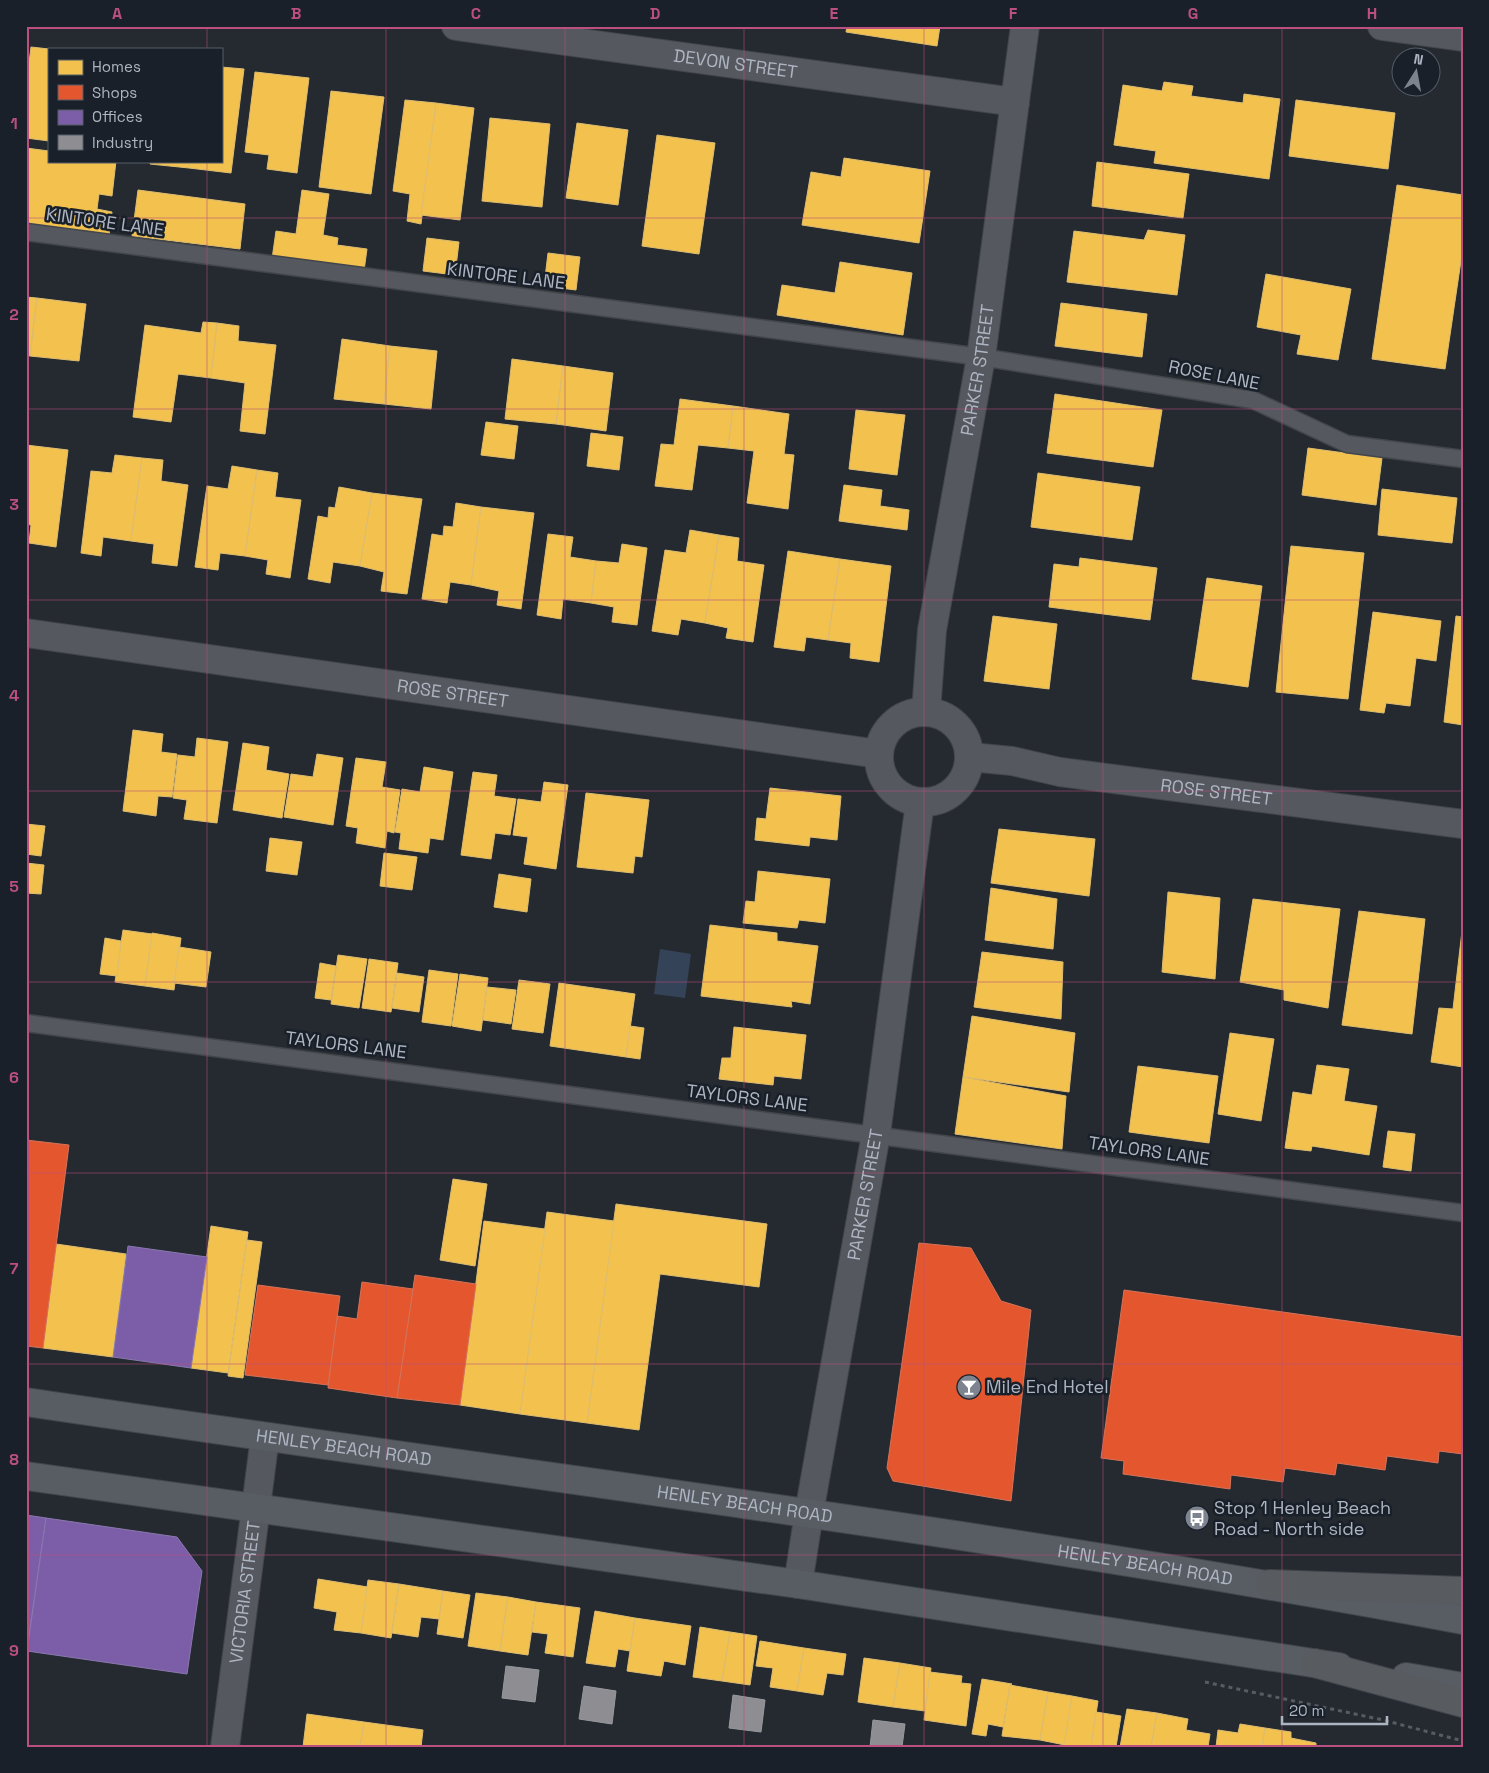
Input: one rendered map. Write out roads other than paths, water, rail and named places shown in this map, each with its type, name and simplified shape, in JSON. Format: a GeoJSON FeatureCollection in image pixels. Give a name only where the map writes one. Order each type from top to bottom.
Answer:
{"type":"FeatureCollection","features":[{"type":"Feature","properties":{"kind":"highway"},"geometry":{"type":"LineString","coordinates":[[1270,1584],[1463,1591]]}},
{"type":"Feature","properties":{"kind":"highway"},"geometry":{"type":"LineString","coordinates":[[1314,1663],[1463,1703]]}},
{"type":"Feature","properties":{"kind":"main road","name":"HENLEY BEACH ROAD"},"geometry":{"type":"LineString","coordinates":[[26,1402],[265,1438],[809,1513],[1270,1584],[1463,1620]]}},
{"type":"Feature","properties":{"kind":"main road"},"geometry":{"type":"LineString","coordinates":[[26,1476],[798,1584],[1463,1687]]}},
{"type":"Feature","properties":{"kind":"street","name":"DEVON STREET"},"geometry":{"type":"LineString","coordinates":[[456,26],[1015,102]]}},
{"type":"Feature","properties":{"kind":"street","name":"PARKER STREET"},"geometry":{"type":"LineString","coordinates":[[926,712],[932,630],[981,357],[1025,26]]}},
{"type":"Feature","properties":{"kind":"street"},"geometry":{"type":"LineString","coordinates":[[1382,26],[1463,37]]}},
{"type":"Feature","properties":{"kind":"street","name":"ROSE STREET"},"geometry":{"type":"LineString","coordinates":[[26,633],[879,754]]}},
{"type":"Feature","properties":{"kind":"street"},"geometry":{"type":"LineString","coordinates":[[926,712],[941,716],[953,723],[966,740],[970,757],[967,771],[957,788],[943,798],[920,802],[904,797],[886,781],[881,770],[879,754],[883,738],[896,722],[910,714],[926,712]]}},
{"type":"Feature","properties":{"kind":"street","name":"ROSE STREET"},"geometry":{"type":"LineString","coordinates":[[970,757],[1012,761],[1060,772],[1463,824]]}},
{"type":"Feature","properties":{"kind":"street","name":"PARKER STREET"},"geometry":{"type":"LineString","coordinates":[[798,1584],[876,1134],[920,802]]}},
{"type":"Feature","properties":{"kind":"street","name":"VICTORIA STREET"},"geometry":{"type":"LineString","coordinates":[[225,1747],[265,1438]]}},
{"type":"Feature","properties":{"kind":"lane","name":"KINTORE LANE"},"geometry":{"type":"LineString","coordinates":[[26,232],[981,357]]}},
{"type":"Feature","properties":{"kind":"lane","name":"ROSE LANE"},"geometry":{"type":"LineString","coordinates":[[981,357],[1253,400],[1347,444],[1463,459]]}},
{"type":"Feature","properties":{"kind":"lane","name":"TAYLORS LANE"},"geometry":{"type":"LineString","coordinates":[[26,1023],[1463,1213]]}},
{"type":"Feature","properties":{"kind":"water"},"geometry":{"type":"Polygon","coordinates":[[[660,949],[691,954],[685,998],[654,994],[660,949]]]}},
{"type":"Feature","properties":{"kind":"place","name":"Mile End Hotel"},"geometry":{"type":"Point","coordinates":[969,1387]}},
{"type":"Feature","properties":{"kind":"place","name":"Stop 1 Henley Beach Road - North side"},"geometry":{"type":"Point","coordinates":[1197,1518]}}]}
